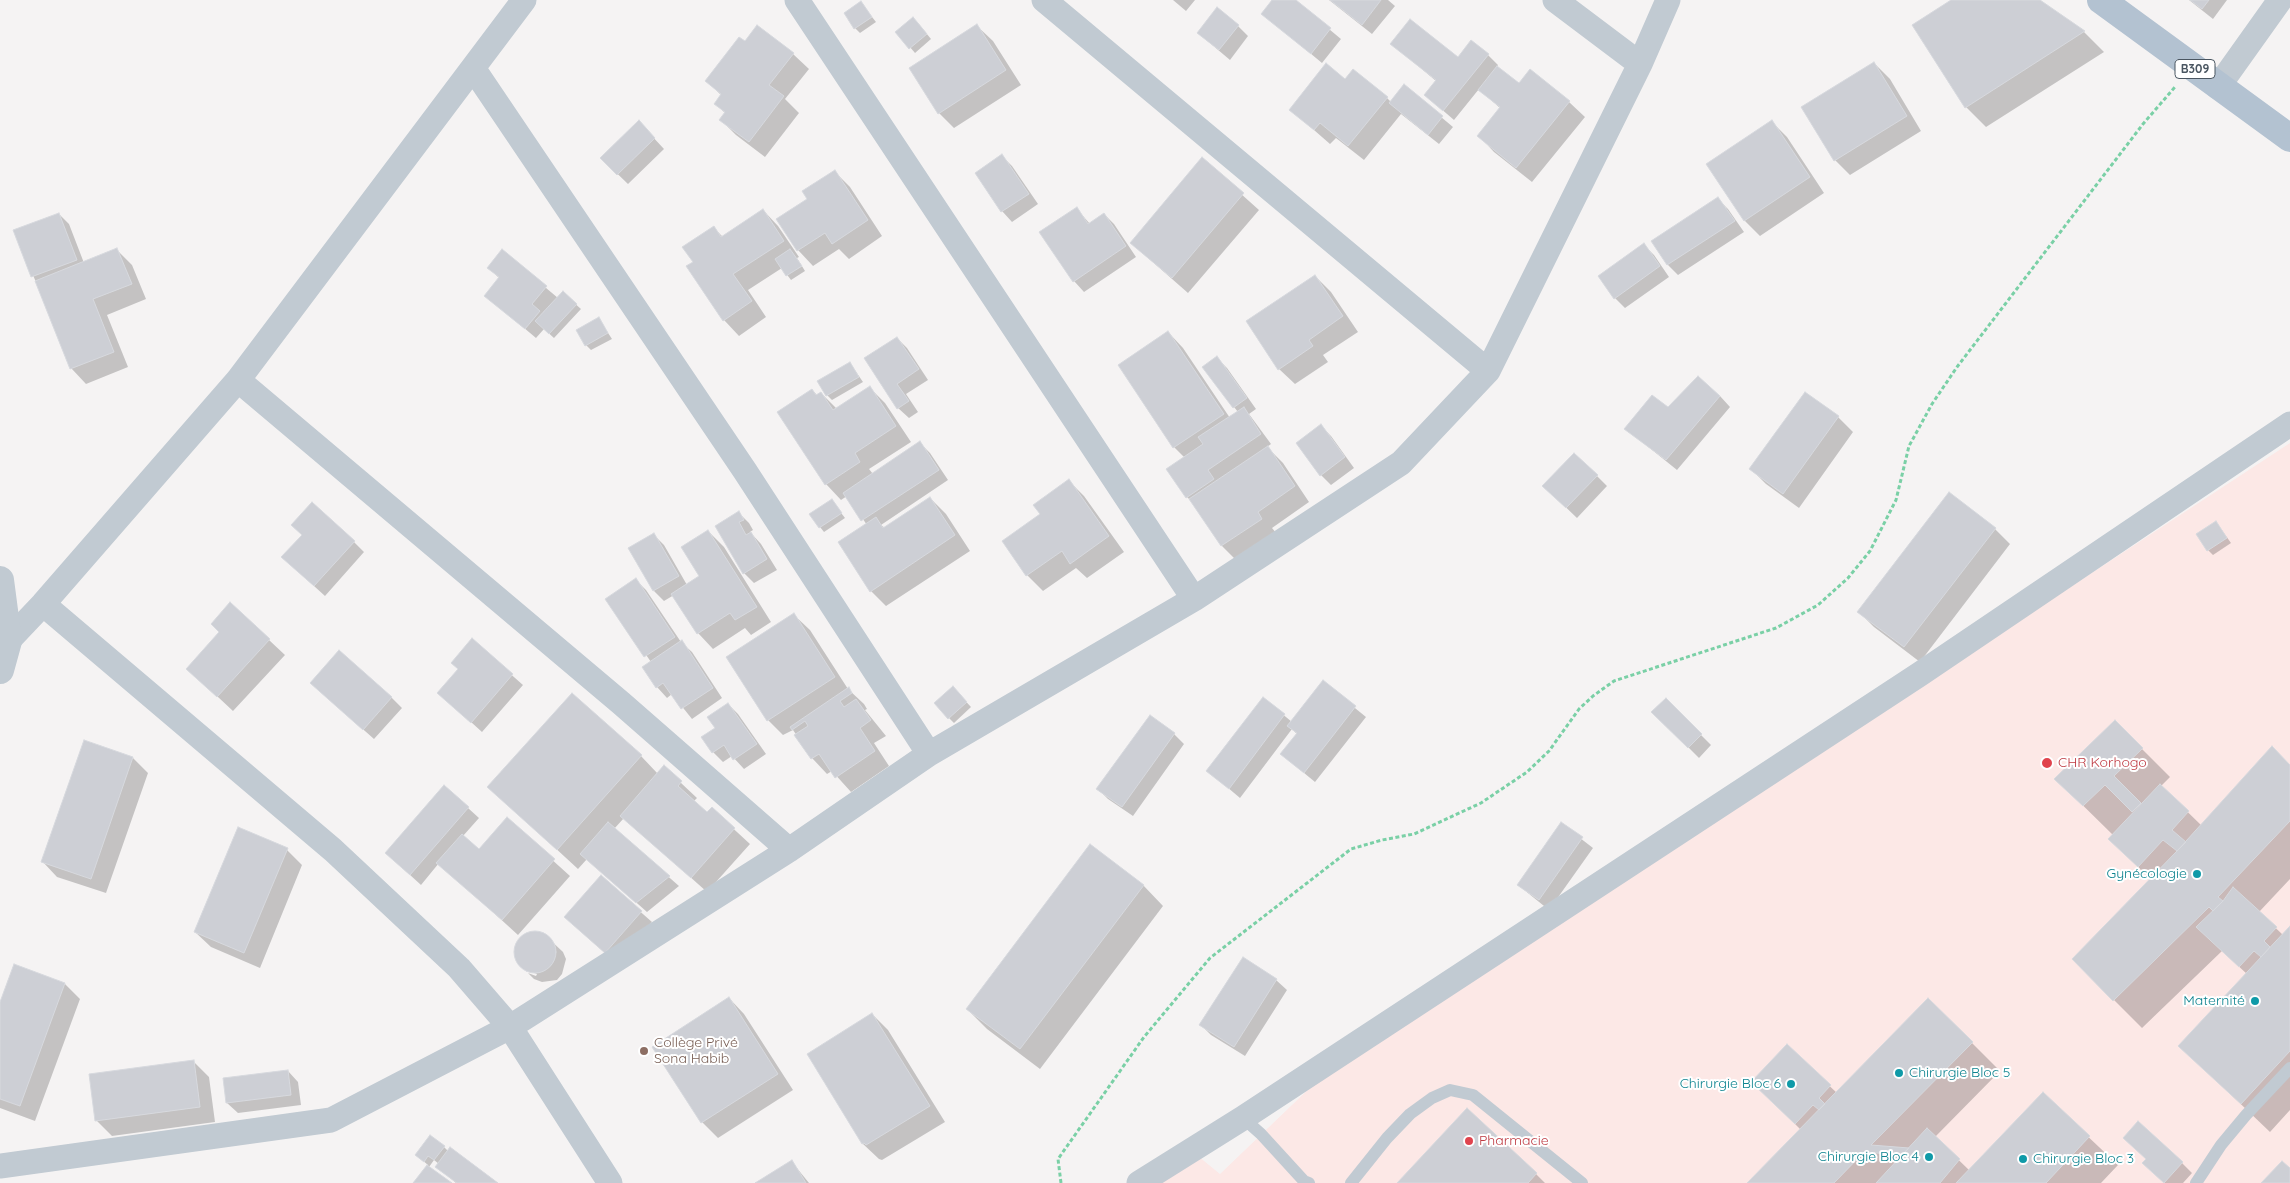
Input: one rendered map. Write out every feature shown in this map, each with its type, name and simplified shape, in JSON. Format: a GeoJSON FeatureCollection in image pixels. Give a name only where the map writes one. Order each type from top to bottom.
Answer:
{"type":"FeatureCollection","features":[{"type":"Feature","properties":{"kind":"main road","name":"B309"},"geometry":{"type":"LineString","coordinates":[[2100,0],[2290,138]]}},
{"type":"Feature","properties":{"kind":"street"},"geometry":{"type":"LineString","coordinates":[[8,641],[43,604],[238,380],[524,0]]}},
{"type":"Feature","properties":{"kind":"street"},"geometry":{"type":"LineString","coordinates":[[797,0],[1194,599]]}},
{"type":"Feature","properties":{"kind":"street"},"geometry":{"type":"LineString","coordinates":[[1044,0],[1488,371]]}},
{"type":"Feature","properties":{"kind":"street"},"geometry":{"type":"LineString","coordinates":[[1554,0],[1640,64]]}},
{"type":"Feature","properties":{"kind":"street"},"geometry":{"type":"LineString","coordinates":[[0,1166],[331,1120],[510,1027],[789,850],[929,754],[1194,599],[1401,463],[1488,371],[1640,64],[1668,0]]}},
{"type":"Feature","properties":{"kind":"street"},"geometry":{"type":"LineString","coordinates":[[2218,87],[2280,0]]}},
{"type":"Feature","properties":{"kind":"street"},"geometry":{"type":"LineString","coordinates":[[473,68],[744,471],[929,754]]}},
{"type":"Feature","properties":{"kind":"street"},"geometry":{"type":"LineString","coordinates":[[238,380],[621,703],[789,850]]}},
{"type":"Feature","properties":{"kind":"street"},"geometry":{"type":"LineString","coordinates":[[1139,1183],[1243,1118],[1920,674],[2290,424]]}},
{"type":"Feature","properties":{"kind":"street"},"geometry":{"type":"LineString","coordinates":[[0,580],[8,641],[0,670]]}},
{"type":"Feature","properties":{"kind":"street"},"geometry":{"type":"LineString","coordinates":[[43,604],[333,850],[459,968],[510,1027],[610,1183]]}},
{"type":"Feature","properties":{"kind":"lane"},"geometry":{"type":"LineString","coordinates":[[2196,1183],[2222,1145],[2246,1115],[2290,1068]]}},
{"type":"Feature","properties":{"kind":"lane"},"geometry":{"type":"LineString","coordinates":[[1351,1183],[1387,1138],[1410,1114],[1432,1098],[1450,1090],[1473,1095],[1582,1183]]}},
{"type":"Feature","properties":{"kind":"lane"},"geometry":{"type":"LineString","coordinates":[[1243,1118],[1261,1134],[1304,1181],[1309,1183]]}},
{"type":"Feature","properties":{"kind":"path"},"geometry":{"type":"LineString","coordinates":[[1061,1183],[1058,1159],[1144,1037],[1210,958],[1343,855],[1351,849],[1382,840],[1414,834],[1481,803],[1526,772],[1549,751],[1579,709],[1614,681],[1776,628],[1818,605],[1848,578],[1870,552],[1896,500],[1910,446],[1932,404],[1957,367],[2144,124],[2194,68]]}},
{"type":"Feature","properties":{"kind":"shaded area","name":"CHR Korhogo"},"geometry":{"type":"Polygon","coordinates":[[[2290,443],[2290,1183],[1158,1183],[1198,1156],[1220,1174],[1316,1082],[2290,443]]]}},
{"type":"Feature","properties":{"kind":"building"},"geometry":{"type":"Polygon","coordinates":[[[1272,0],[1296,0],[1331,28],[1311,54],[1261,14],[1272,0]]]}},
{"type":"Feature","properties":{"kind":"building"},"geometry":{"type":"Polygon","coordinates":[[[1330,0],[1381,0],[1362,25],[1330,0]]]}},
{"type":"Feature","properties":{"kind":"building"},"geometry":{"type":"Polygon","coordinates":[[[1951,0],[2040,0],[2085,31],[1965,108],[1912,25],[1951,0]]]}},
{"type":"Feature","properties":{"kind":"building"},"geometry":{"type":"Polygon","coordinates":[[[2190,0],[2209,0],[2202,9],[2190,0]]]}},
{"type":"Feature","properties":{"kind":"building"},"geometry":{"type":"Polygon","coordinates":[[[861,1],[872,17],[854,29],[844,13],[861,1]]]}},
{"type":"Feature","properties":{"kind":"building"},"geometry":{"type":"Polygon","coordinates":[[[1217,7],[1239,25],[1219,50],[1197,33],[1217,7]]]}},
{"type":"Feature","properties":{"kind":"building"},"geometry":{"type":"Polygon","coordinates":[[[913,17],[927,34],[909,49],[895,32],[913,17]]]}},
{"type":"Feature","properties":{"kind":"building"},"geometry":{"type":"Polygon","coordinates":[[[1410,19],[1458,57],[1471,40],[1489,54],[1443,111],[1424,95],[1436,80],[1390,44],[1410,19]]]}},
{"type":"Feature","properties":{"kind":"building"},"geometry":{"type":"Polygon","coordinates":[[[977,24],[1006,70],[938,114],[909,68],[977,24]]]}},
{"type":"Feature","properties":{"kind":"building"},"geometry":{"type":"Polygon","coordinates":[[[757,25],[794,53],[769,85],[784,96],[749,142],[719,120],[725,112],[714,104],[721,94],[705,81],[739,37],[745,41],[757,25]]]}},
{"type":"Feature","properties":{"kind":"building"},"geometry":{"type":"Polygon","coordinates":[[[1874,62],[1907,116],[1834,161],[1801,107],[1874,62]]]}},
{"type":"Feature","properties":{"kind":"building"},"geometry":{"type":"Polygon","coordinates":[[[1326,63],[1345,79],[1353,69],[1388,97],[1348,146],[1320,123],[1314,130],[1289,110],[1326,63]]]}},
{"type":"Feature","properties":{"kind":"building"},"geometry":{"type":"Polygon","coordinates":[[[1497,66],[1519,83],[1530,69],[1570,101],[1516,168],[1477,136],[1500,107],[1478,90],[1497,66]]]}},
{"type":"Feature","properties":{"kind":"building"},"geometry":{"type":"Polygon","coordinates":[[[1404,84],[1443,116],[1428,135],[1389,103],[1404,84]]]}},
{"type":"Feature","properties":{"kind":"building"},"geometry":{"type":"Polygon","coordinates":[[[639,120],[655,138],[617,175],[600,158],[639,120]]]}},
{"type":"Feature","properties":{"kind":"building"},"geometry":{"type":"Polygon","coordinates":[[[1772,120],[1810,177],[1744,221],[1706,164],[1772,120]]]}},
{"type":"Feature","properties":{"kind":"building"},"geometry":{"type":"Polygon","coordinates":[[[1002,154],[1029,194],[1001,212],[975,173],[1002,154]]]}},
{"type":"Feature","properties":{"kind":"building"},"geometry":{"type":"Polygon","coordinates":[[[1202,157],[1244,193],[1172,278],[1130,243],[1202,157]]]}},
{"type":"Feature","properties":{"kind":"building"},"geometry":{"type":"Polygon","coordinates":[[[835,170],[868,220],[832,244],[825,233],[797,251],[776,219],[807,199],[802,191],[835,170]]]}},
{"type":"Feature","properties":{"kind":"building"},"geometry":{"type":"Polygon","coordinates":[[[1718,197],[1735,221],[1667,265],[1651,241],[1718,197]]]}},
{"type":"Feature","properties":{"kind":"building"},"geometry":{"type":"Polygon","coordinates":[[[1077,207],[1088,224],[1104,213],[1126,246],[1073,282],[1039,232],[1077,207]]]}},
{"type":"Feature","properties":{"kind":"building"},"geometry":{"type":"Polygon","coordinates":[[[763,209],[784,241],[733,274],[752,301],[723,321],[686,266],[693,262],[682,247],[714,226],[721,237],[763,209]]]}},
{"type":"Feature","properties":{"kind":"building"},"geometry":{"type":"Polygon","coordinates":[[[59,213],[77,260],[31,277],[13,230],[59,213]]]}},
{"type":"Feature","properties":{"kind":"building"},"geometry":{"type":"Polygon","coordinates":[[[1644,243],[1660,266],[1614,299],[1598,276],[1644,243]]]}},
{"type":"Feature","properties":{"kind":"building"},"geometry":{"type":"Polygon","coordinates":[[[117,248],[132,284],[93,299],[114,352],[70,369],[35,281],[117,248]]]}},
{"type":"Feature","properties":{"kind":"building"},"geometry":{"type":"Polygon","coordinates":[[[502,249],[547,286],[532,304],[540,311],[525,329],[484,296],[499,277],[487,268],[502,249]]]}},
{"type":"Feature","properties":{"kind":"building"},"geometry":{"type":"Polygon","coordinates":[[[790,249],[802,266],[786,276],[775,259],[790,249]]]}},
{"type":"Feature","properties":{"kind":"building"},"geometry":{"type":"Polygon","coordinates":[[[1315,275],[1343,316],[1309,340],[1313,346],[1278,370],[1246,321],[1315,275]]]}},
{"type":"Feature","properties":{"kind":"building"},"geometry":{"type":"Polygon","coordinates":[[[563,291],[577,304],[549,334],[535,321],[563,291]]]}},
{"type":"Feature","properties":{"kind":"building"},"geometry":{"type":"Polygon","coordinates":[[[599,317],[608,333],[585,346],[576,330],[599,317]]]}},
{"type":"Feature","properties":{"kind":"building"},"geometry":{"type":"Polygon","coordinates":[[[1168,331],[1224,414],[1173,448],[1118,365],[1168,331]]]}},
{"type":"Feature","properties":{"kind":"building"},"geometry":{"type":"Polygon","coordinates":[[[897,337],[919,369],[897,384],[909,401],[897,409],[864,358],[897,337]]]}},
{"type":"Feature","properties":{"kind":"building"},"geometry":{"type":"Polygon","coordinates":[[[1217,356],[1247,398],[1233,408],[1202,367],[1217,356]]]}},
{"type":"Feature","properties":{"kind":"building"},"geometry":{"type":"Polygon","coordinates":[[[850,362],[859,377],[826,396],[817,381],[850,362]]]}},
{"type":"Feature","properties":{"kind":"building"},"geometry":{"type":"Polygon","coordinates":[[[1698,376],[1720,396],[1666,460],[1624,429],[1652,395],[1668,407],[1698,376]]]}},
{"type":"Feature","properties":{"kind":"building"},"geometry":{"type":"Polygon","coordinates":[[[870,386],[896,426],[855,453],[860,462],[825,485],[777,412],[812,389],[816,395],[821,392],[833,410],[870,386]]]}},
{"type":"Feature","properties":{"kind":"building"},"geometry":{"type":"Polygon","coordinates":[[[1805,392],[1839,416],[1783,494],[1749,469],[1805,392]]]}},
{"type":"Feature","properties":{"kind":"building"},"geometry":{"type":"Polygon","coordinates":[[[1244,407],[1261,434],[1208,470],[1214,479],[1186,498],[1166,469],[1203,444],[1198,437],[1244,407]]]}},
{"type":"Feature","properties":{"kind":"building"},"geometry":{"type":"Polygon","coordinates":[[[1321,424],[1345,457],[1320,476],[1296,443],[1321,424]]]}},
{"type":"Feature","properties":{"kind":"building"},"geometry":{"type":"Polygon","coordinates":[[[920,441],[939,470],[861,521],[843,493],[920,441]]]}},
{"type":"Feature","properties":{"kind":"building"},"geometry":{"type":"Polygon","coordinates":[[[1268,446],[1295,486],[1258,512],[1262,519],[1221,546],[1189,499],[1268,446]]]}},
{"type":"Feature","properties":{"kind":"building"},"geometry":{"type":"Polygon","coordinates":[[[1574,453],[1598,475],[1566,508],[1542,486],[1574,453]]]}},
{"type":"Feature","properties":{"kind":"building"},"geometry":{"type":"Polygon","coordinates":[[[1069,479],[1109,536],[1070,564],[1062,551],[1026,576],[1002,541],[1040,514],[1033,505],[1069,479]]]}},
{"type":"Feature","properties":{"kind":"building"},"geometry":{"type":"Polygon","coordinates":[[[1949,492],[1996,528],[1904,647],[1857,612],[1949,492]]]}},
{"type":"Feature","properties":{"kind":"building"},"geometry":{"type":"Polygon","coordinates":[[[930,497],[955,535],[870,592],[838,542],[876,517],[883,528],[930,497]]]}},
{"type":"Feature","properties":{"kind":"building"},"geometry":{"type":"Polygon","coordinates":[[[832,499],[842,513],[819,528],[809,514],[832,499]]]}},
{"type":"Feature","properties":{"kind":"building"},"geometry":{"type":"Polygon","coordinates":[[[312,502],[355,541],[314,586],[281,557],[302,535],[291,525],[312,502]]]}},
{"type":"Feature","properties":{"kind":"building"},"geometry":{"type":"Polygon","coordinates":[[[739,511],[744,520],[739,522],[746,535],[751,532],[767,559],[743,574],[715,526],[739,511]]]}},
{"type":"Feature","properties":{"kind":"building"},"geometry":{"type":"Polygon","coordinates":[[[2216,521],[2227,538],[2207,551],[2196,534],[2216,521]]]}},
{"type":"Feature","properties":{"kind":"building"},"geometry":{"type":"Polygon","coordinates":[[[708,530],[757,607],[735,620],[730,613],[697,634],[671,594],[699,576],[681,547],[708,530]]]}},
{"type":"Feature","properties":{"kind":"building"},"geometry":{"type":"Polygon","coordinates":[[[654,533],[679,576],[653,591],[628,548],[654,533]]]}},
{"type":"Feature","properties":{"kind":"building"},"geometry":{"type":"Polygon","coordinates":[[[636,578],[675,637],[644,657],[605,599],[636,578]]]}},
{"type":"Feature","properties":{"kind":"building"},"geometry":{"type":"Polygon","coordinates":[[[230,602],[270,639],[217,697],[186,669],[219,632],[211,624],[230,602]]]}},
{"type":"Feature","properties":{"kind":"building"},"geometry":{"type":"Polygon","coordinates":[[[794,613],[835,677],[767,721],[726,657],[794,613]]]}},
{"type":"Feature","properties":{"kind":"building"},"geometry":{"type":"Polygon","coordinates":[[[472,638],[513,674],[471,723],[437,693],[458,669],[451,663],[472,638]]]}},
{"type":"Feature","properties":{"kind":"building"},"geometry":{"type":"Polygon","coordinates":[[[682,640],[713,688],[681,709],[663,683],[656,688],[642,667],[682,640]]]}},
{"type":"Feature","properties":{"kind":"building"},"geometry":{"type":"Polygon","coordinates":[[[339,650],[392,697],[363,730],[310,683],[339,650]]]}},
{"type":"Feature","properties":{"kind":"building"},"geometry":{"type":"Polygon","coordinates":[[[1323,680],[1356,706],[1304,773],[1280,754],[1297,733],[1287,726],[1323,680]]]}},
{"type":"Feature","properties":{"kind":"building"},"geometry":{"type":"Polygon","coordinates":[[[953,686],[967,702],[948,719],[934,703],[953,686]]]}},
{"type":"Feature","properties":{"kind":"building"},"geometry":{"type":"Polygon","coordinates":[[[849,687],[852,693],[840,701],[844,707],[856,699],[871,720],[860,728],[875,751],[835,778],[819,754],[811,759],[794,735],[808,726],[805,721],[792,730],[790,727],[849,687]]]}},
{"type":"Feature","properties":{"kind":"building"},"geometry":{"type":"Polygon","coordinates":[[[572,693],[642,755],[557,850],[487,787],[572,693]]]}},
{"type":"Feature","properties":{"kind":"building"},"geometry":{"type":"Polygon","coordinates":[[[1263,697],[1285,714],[1229,789],[1206,771],[1263,697]]]}},
{"type":"Feature","properties":{"kind":"building"},"geometry":{"type":"Polygon","coordinates":[[[1666,698],[1702,734],[1688,748],[1651,712],[1666,698]]]}},
{"type":"Feature","properties":{"kind":"building"},"geometry":{"type":"Polygon","coordinates":[[[728,703],[757,744],[733,760],[724,745],[712,753],[701,737],[715,728],[707,717],[728,703]]]}},
{"type":"Feature","properties":{"kind":"building"},"geometry":{"type":"Polygon","coordinates":[[[1150,715],[1175,733],[1122,807],[1096,789],[1150,715]]]}},
{"type":"Feature","properties":{"kind":"building"},"geometry":{"type":"Polygon","coordinates":[[[2115,720],[2143,748],[2114,776],[2141,803],[2132,812],[2105,785],[2083,806],[2054,779],[2115,720]]]}},
{"type":"Feature","properties":{"kind":"building"},"geometry":{"type":"Polygon","coordinates":[[[84,740],[133,757],[91,879],[41,862],[84,740]]]}},
{"type":"Feature","properties":{"kind":"building","name":"Gynécologie"},"geometry":{"type":"Polygon","coordinates":[[[2272,746],[2290,765],[2290,821],[2218,897],[2223,901],[2213,911],[2209,907],[2113,1001],[2072,959],[2177,851],[2272,746]]]}},
{"type":"Feature","properties":{"kind":"building"},"geometry":{"type":"Polygon","coordinates":[[[664,765],[682,781],[678,786],[707,812],[712,807],[735,828],[691,878],[620,816],[664,765]]]}},
{"type":"Feature","properties":{"kind":"building"},"geometry":{"type":"Polygon","coordinates":[[[2160,784],[2189,811],[2172,830],[2186,842],[2177,851],[2163,840],[2138,867],[2108,839],[2160,784]]]}},
{"type":"Feature","properties":{"kind":"building"},"geometry":{"type":"Polygon","coordinates":[[[444,785],[469,807],[410,875],[385,853],[444,785]]]}},
{"type":"Feature","properties":{"kind":"building"},"geometry":{"type":"Polygon","coordinates":[[[507,817],[555,859],[502,920],[436,863],[462,834],[479,849],[507,817]]]}},
{"type":"Feature","properties":{"kind":"building"},"geometry":{"type":"Polygon","coordinates":[[[608,822],[670,876],[636,903],[580,854],[608,822]]]}},
{"type":"Feature","properties":{"kind":"building"},"geometry":{"type":"Polygon","coordinates":[[[1561,822],[1583,837],[1539,900],[1517,885],[1561,822]]]}},
{"type":"Feature","properties":{"kind":"building"},"geometry":{"type":"Polygon","coordinates":[[[238,827],[288,848],[244,953],[194,932],[238,827]]]}},
{"type":"Feature","properties":{"kind":"building"},"geometry":{"type":"Polygon","coordinates":[[[1090,844],[1144,885],[1020,1049],[966,1009],[1090,844]]]}},
{"type":"Feature","properties":{"kind":"building"},"geometry":{"type":"Polygon","coordinates":[[[601,875],[642,911],[605,953],[564,917],[601,875]]]}},
{"type":"Feature","properties":{"kind":"building"},"geometry":{"type":"Polygon","coordinates":[[[2233,887],[2277,927],[2264,941],[2270,947],[2261,957],[2254,951],[2239,967],[2196,927],[2223,901],[2233,887]]]}},
{"type":"Feature","properties":{"kind":"building","name":"Maternité"},"geometry":{"type":"Polygon","coordinates":[[[2290,926],[2290,1051],[2241,1104],[2178,1046],[2290,926]]]}},
{"type":"Feature","properties":{"kind":"building"},"geometry":{"type":"Polygon","coordinates":[[[531,931],[539,931],[550,937],[556,952],[550,967],[539,973],[531,973],[520,967],[514,956],[514,948],[520,937],[531,931]]]}},
{"type":"Feature","properties":{"kind":"building"},"geometry":{"type":"Polygon","coordinates":[[[1243,957],[1277,979],[1234,1047],[1199,1025],[1243,957]]]}},
{"type":"Feature","properties":{"kind":"building"},"geometry":{"type":"Polygon","coordinates":[[[14,964],[65,983],[20,1106],[0,1099],[0,1002],[14,964]]]}},
{"type":"Feature","properties":{"kind":"building"},"geometry":{"type":"Polygon","coordinates":[[[729,997],[778,1074],[701,1123],[652,1047],[729,997]]]}},
{"type":"Feature","properties":{"kind":"building","name":"Chirurgie Bloc 5"},"geometry":{"type":"Polygon","coordinates":[[[1928,998],[1973,1042],[1871,1145],[1909,1148],[1902,1155],[1864,1152],[1834,1183],[1747,1183],[1928,998]]]}},
{"type":"Feature","properties":{"kind":"building"},"geometry":{"type":"Polygon","coordinates":[[[872,1013],[930,1106],[866,1145],[862,1144],[807,1054],[872,1013]]]}},
{"type":"Feature","properties":{"kind":"building","name":"Chirurgie Bloc 6"},"geometry":{"type":"Polygon","coordinates":[[[1787,1044],[1831,1085],[1819,1098],[1825,1104],[1819,1110],[1813,1105],[1795,1124],[1751,1082],[1787,1044]]]}},
{"type":"Feature","properties":{"kind":"building"},"geometry":{"type":"Polygon","coordinates":[[[194,1060],[200,1107],[95,1121],[89,1074],[194,1060]]]}},
{"type":"Feature","properties":{"kind":"building"},"geometry":{"type":"Polygon","coordinates":[[[288,1070],[291,1095],[226,1103],[223,1078],[288,1070]]]}},
{"type":"Feature","properties":{"kind":"building","name":"Chirurgie Bloc 3"},"geometry":{"type":"Polygon","coordinates":[[[2043,1092],[2090,1136],[2046,1183],[1956,1183],[2043,1092]]]}},
{"type":"Feature","properties":{"kind":"building","name":"Pharmacie"},"geometry":{"type":"Polygon","coordinates":[[[1467,1108],[1537,1173],[1528,1183],[1397,1183],[1467,1108]]]}},
{"type":"Feature","properties":{"kind":"building"},"geometry":{"type":"Polygon","coordinates":[[[2138,1121],[2183,1162],[2164,1183],[2142,1163],[2146,1159],[2123,1138],[2138,1121]]]}},
{"type":"Feature","properties":{"kind":"building","name":"Chirurgie Bloc 4"},"geometry":{"type":"Polygon","coordinates":[[[1927,1128],[1960,1159],[1940,1183],[1876,1183],[1927,1128]]]}},
{"type":"Feature","properties":{"kind":"building"},"geometry":{"type":"Polygon","coordinates":[[[430,1135],[445,1146],[434,1160],[428,1156],[424,1162],[415,1155],[430,1135]]]}},
{"type":"Feature","properties":{"kind":"building"},"geometry":{"type":"Polygon","coordinates":[[[450,1147],[498,1183],[457,1183],[435,1167],[450,1147]]]}},
{"type":"Feature","properties":{"kind":"building"},"geometry":{"type":"Polygon","coordinates":[[[792,1160],[806,1183],[755,1183],[792,1160]]]}},
{"type":"Feature","properties":{"kind":"building"},"geometry":{"type":"Polygon","coordinates":[[[2282,1161],[2290,1168],[2290,1183],[2261,1183],[2282,1161]]]}},
{"type":"Feature","properties":{"kind":"building"},"geometry":{"type":"Polygon","coordinates":[[[427,1165],[452,1183],[413,1183],[427,1165]]]}},
{"type":"Feature","properties":{"kind":"place","name":"CHR Korhogo"},"geometry":{"type":"Point","coordinates":[2047,763]}},
{"type":"Feature","properties":{"kind":"place","name":"Gynécologie"},"geometry":{"type":"Point","coordinates":[2197,874]}},
{"type":"Feature","properties":{"kind":"place","name":"Maternité"},"geometry":{"type":"Point","coordinates":[2255,1001]}},
{"type":"Feature","properties":{"kind":"place","name":"Collège Privé Sona Habib"},"geometry":{"type":"Point","coordinates":[644,1051]}},
{"type":"Feature","properties":{"kind":"place","name":"Chirurgie Bloc 5"},"geometry":{"type":"Point","coordinates":[1899,1073]}},
{"type":"Feature","properties":{"kind":"place","name":"Chirurgie Bloc 6"},"geometry":{"type":"Point","coordinates":[1791,1084]}},
{"type":"Feature","properties":{"kind":"place","name":"Pharmacie"},"geometry":{"type":"Point","coordinates":[1469,1141]}},
{"type":"Feature","properties":{"kind":"place","name":"Chirurgie Bloc 4"},"geometry":{"type":"Point","coordinates":[1929,1157]}},
{"type":"Feature","properties":{"kind":"place","name":"Chirurgie Bloc 3"},"geometry":{"type":"Point","coordinates":[2023,1159]}}]}
